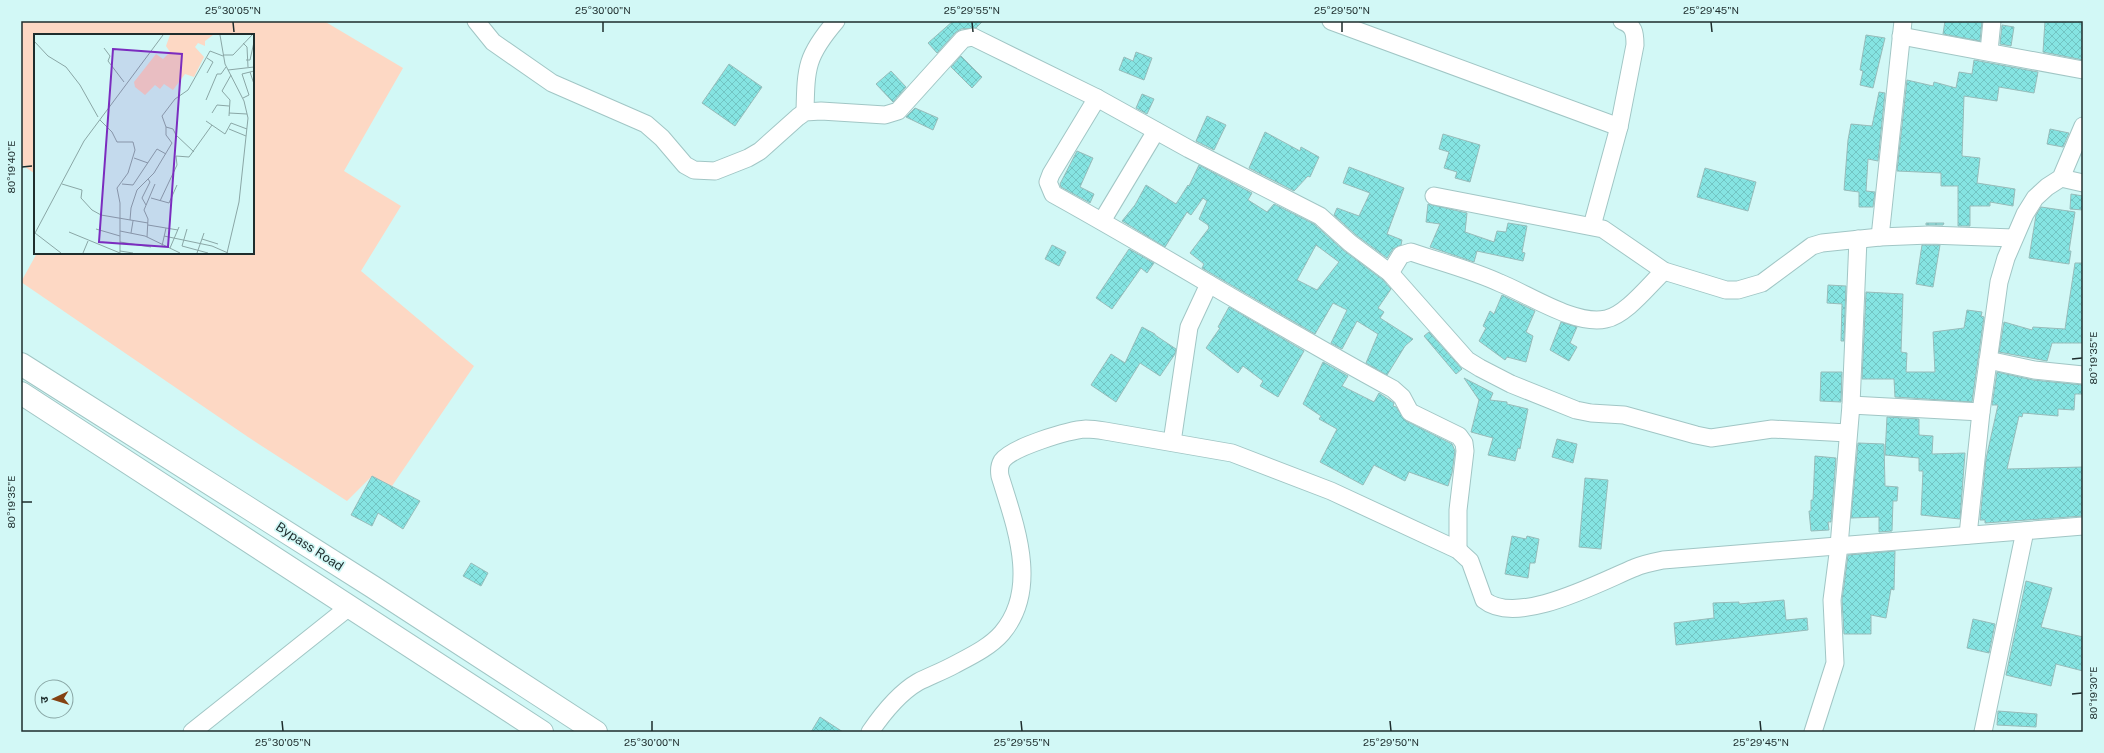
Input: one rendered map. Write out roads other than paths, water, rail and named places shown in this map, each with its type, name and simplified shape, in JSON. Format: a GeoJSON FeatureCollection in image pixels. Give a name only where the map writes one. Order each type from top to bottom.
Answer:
{"type":"FeatureCollection","features":[{"type":"Feature","properties":{"kind":"main road","name":"Bypass Road"},"geometry":{"type":"LineString","coordinates":[[21,364],[340,566],[596,732]]}},
{"type":"Feature","properties":{"kind":"main road"},"geometry":{"type":"LineString","coordinates":[[21,393],[542,732]]}},
{"type":"Feature","properties":{"kind":"street"},"geometry":{"type":"LineString","coordinates":[[476,21],[493,42],[552,82],[646,124],[662,138],[685,165],[694,170],[715,171],[760,152],[805,112],[821,111],[885,115],[898,111],[963,39],[968,37],[979,38],[1097,98],[1156,131],[1320,216],[1350,243],[1390,273],[1467,360],[1511,384],[1576,410],[1591,414],[1624,416],[1711,438],[1772,429],[1848,433]]}},
{"type":"Feature","properties":{"kind":"street"},"geometry":{"type":"LineString","coordinates":[[805,112],[806,78],[810,59],[819,40],[836,21]]}},
{"type":"Feature","properties":{"kind":"street"},"geometry":{"type":"LineString","coordinates":[[1331,21],[1619,127]]}},
{"type":"Feature","properties":{"kind":"street"},"geometry":{"type":"LineString","coordinates":[[1592,226],[1619,127],[1635,35],[1633,27],[1622,21]]}},
{"type":"Feature","properties":{"kind":"street"},"geometry":{"type":"LineString","coordinates":[[1989,51],[1992,21]]}},
{"type":"Feature","properties":{"kind":"street"},"geometry":{"type":"LineString","coordinates":[[1880,237],[1902,28],[1989,51],[2083,70]]}},
{"type":"Feature","properties":{"kind":"street"},"geometry":{"type":"LineString","coordinates":[[1097,98],[1051,174],[1048,182],[1052,194],[1102,221],[1312,345],[1393,389],[1402,398],[1410,412],[1459,436],[1464,443],[1465,451],[1458,510],[1458,550]]}},
{"type":"Feature","properties":{"kind":"street"},"geometry":{"type":"LineString","coordinates":[[1968,535],[1981,412],[2000,282],[2014,238],[2035,198],[2047,187],[2061,178],[2083,126]]}},
{"type":"Feature","properties":{"kind":"street"},"geometry":{"type":"LineString","coordinates":[[1102,221],[1156,131]]}},
{"type":"Feature","properties":{"kind":"street"},"geometry":{"type":"LineString","coordinates":[[2061,178],[2083,183]]}},
{"type":"Feature","properties":{"kind":"street"},"geometry":{"type":"LineString","coordinates":[[1434,196],[1603,229],[1616,236],[1664,270],[1714,288],[1726,290],[1738,290],[1753,287],[1771,278],[1812,246],[1822,243],[1880,237],[1956,235],[2014,238]]}},
{"type":"Feature","properties":{"kind":"street"},"geometry":{"type":"LineString","coordinates":[[1813,732],[1835,663],[1832,600],[1839,546],[1851,405],[1858,239]]}},
{"type":"Feature","properties":{"kind":"street"},"geometry":{"type":"LineString","coordinates":[[1390,273],[1401,255],[1411,252],[1500,282],[1544,304],[1580,318],[1594,320],[1607,319],[1623,311],[1664,270]]}},
{"type":"Feature","properties":{"kind":"street"},"geometry":{"type":"LineString","coordinates":[[1172,442],[1189,327],[1209,284]]}},
{"type":"Feature","properties":{"kind":"street"},"geometry":{"type":"LineString","coordinates":[[1988,360],[2034,370],[2083,375]]}},
{"type":"Feature","properties":{"kind":"street"},"geometry":{"type":"LineString","coordinates":[[1851,405],[1981,412]]}},
{"type":"Feature","properties":{"kind":"street"},"geometry":{"type":"LineString","coordinates":[[870,732],[898,697],[918,682],[978,652],[1002,633],[1015,612],[1021,586],[1021,547],[999,468],[1007,455],[1025,445],[1085,429],[1105,431],[1232,453],[1331,491],[1458,550],[1470,562],[1484,600],[1495,606],[1512,608],[1549,604],[1578,593],[1635,567],[1663,560],[2083,526]]}},
{"type":"Feature","properties":{"kind":"street"},"geometry":{"type":"LineString","coordinates":[[1983,732],[2025,531]]}},
{"type":"Feature","properties":{"kind":"street"},"geometry":{"type":"LineString","coordinates":[[192,732],[349,607]]}}]}
